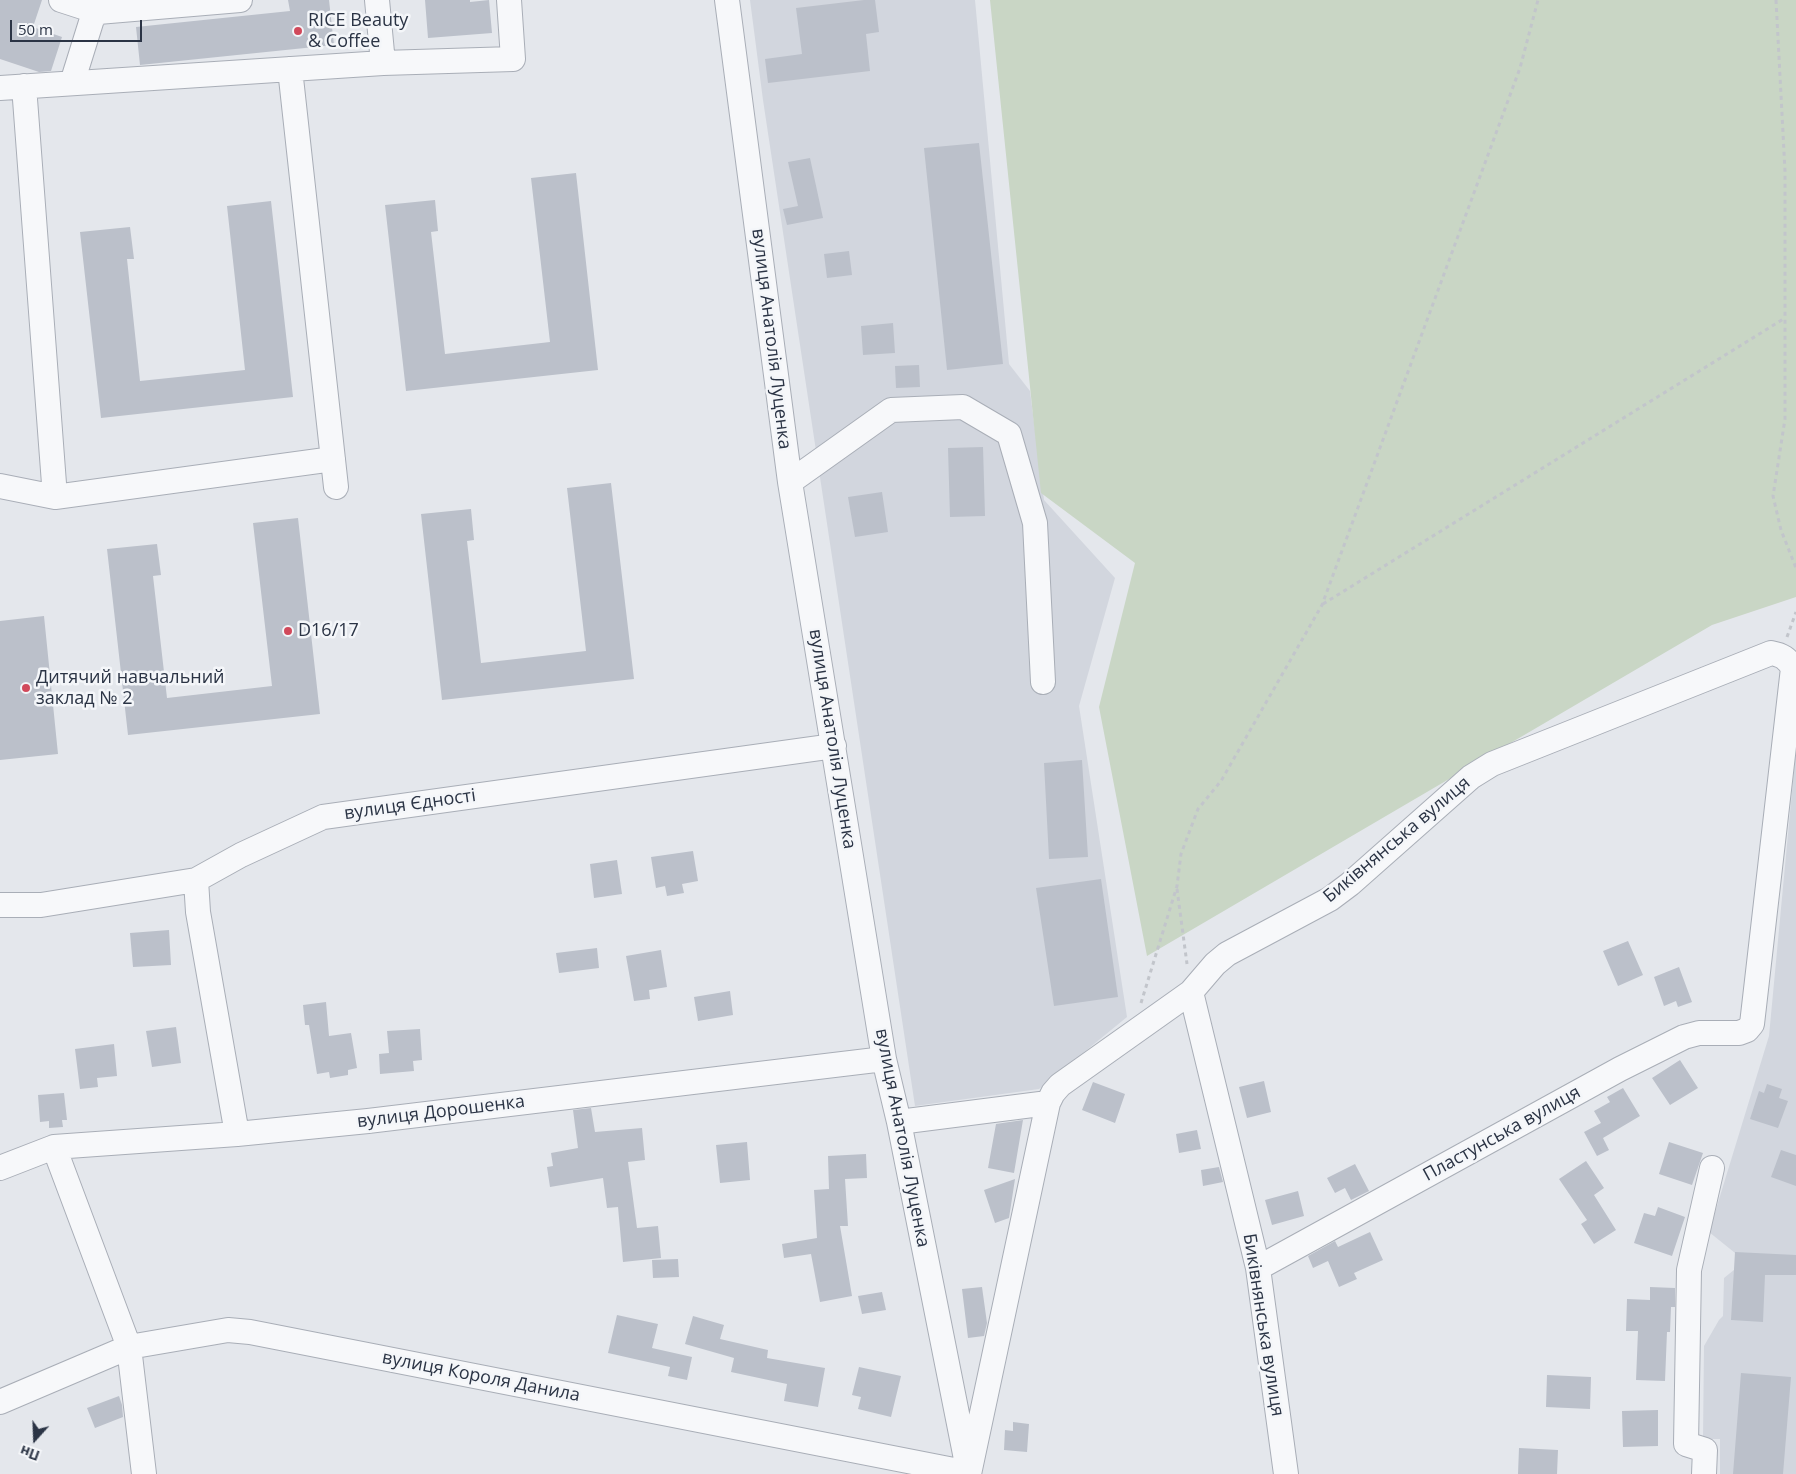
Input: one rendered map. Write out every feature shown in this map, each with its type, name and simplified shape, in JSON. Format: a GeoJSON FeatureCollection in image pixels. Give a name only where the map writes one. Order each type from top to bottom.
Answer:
{"type":"FeatureCollection","features":[{"type":"Feature","properties":{"kind":"street"},"geometry":{"type":"LineString","coordinates":[[61,0],[98,12],[240,0]]}},
{"type":"Feature","properties":{"kind":"street"},"geometry":{"type":"LineString","coordinates":[[377,0],[383,63]]}},
{"type":"Feature","properties":{"kind":"street"},"geometry":{"type":"LineString","coordinates":[[0,88],[383,63],[513,59],[508,0]]}},
{"type":"Feature","properties":{"kind":"street","name":"вулиця Анатолія Луценка"},"geometry":{"type":"LineString","coordinates":[[727,0],[790,482],[884,1059],[899,1122],[969,1474]]}},
{"type":"Feature","properties":{"kind":"street"},"geometry":{"type":"LineString","coordinates":[[72,83],[92,19],[98,12]]}},
{"type":"Feature","properties":{"kind":"street"},"geometry":{"type":"LineString","coordinates":[[290,69],[336,487]]}},
{"type":"Feature","properties":{"kind":"street"},"geometry":{"type":"LineString","coordinates":[[24,86],[55,498]]}},
{"type":"Feature","properties":{"kind":"street"},"geometry":{"type":"LineString","coordinates":[[790,482],[891,410],[963,407],[1009,434],[1035,522],[1043,682]]}},
{"type":"Feature","properties":{"kind":"street"},"geometry":{"type":"LineString","coordinates":[[0,486],[55,498],[333,459]]}},
{"type":"Feature","properties":{"kind":"street","name":"Биківнянська вулиця"},"geometry":{"type":"LineString","coordinates":[[1286,1474],[1258,1268],[1191,992],[1226,954],[1330,899],[1350,884],[1471,777],[1492,764],[1771,653],[1787,661]]}},
{"type":"Feature","properties":{"kind":"street","name":"Пластунська вулиця"},"geometry":{"type":"LineString","coordinates":[[1258,1268],[1620,1068],[1676,1041],[1699,1033],[1739,1033],[1747,1030],[1752,1024],[1787,661]]}},
{"type":"Feature","properties":{"kind":"street","name":"вулиця Єдності"},"geometry":{"type":"LineString","coordinates":[[0,905],[42,905],[196,880],[241,855],[323,817],[834,746]]}},
{"type":"Feature","properties":{"kind":"street"},"geometry":{"type":"LineString","coordinates":[[196,880],[198,912],[237,1134]]}},
{"type":"Feature","properties":{"kind":"street"},"geometry":{"type":"LineString","coordinates":[[969,1474],[1048,1103],[1060,1085],[1191,992]]}},
{"type":"Feature","properties":{"kind":"street","name":"вулиця Дорошенка"},"geometry":{"type":"LineString","coordinates":[[0,1168],[54,1147],[237,1134],[884,1059]]}},
{"type":"Feature","properties":{"kind":"street"},"geometry":{"type":"LineString","coordinates":[[899,1122],[1048,1103]]}},
{"type":"Feature","properties":{"kind":"street"},"geometry":{"type":"LineString","coordinates":[[54,1147],[129,1348],[144,1474]]}},
{"type":"Feature","properties":{"kind":"street"},"geometry":{"type":"LineString","coordinates":[[1704,1474],[1705,1450],[1686,1444],[1689,1270],[1712,1168]]}},
{"type":"Feature","properties":{"kind":"street","name":"вулиця Короля Данила"},"geometry":{"type":"LineString","coordinates":[[0,1402],[129,1348],[228,1330],[250,1332],[969,1474]]}},
{"type":"Feature","properties":{"kind":"path"},"geometry":{"type":"LineString","coordinates":[[1132,1034],[1177,886],[1181,854],[1198,809],[1221,781],[1322,605],[1520,68],[1538,0]]}},
{"type":"Feature","properties":{"kind":"path"},"geometry":{"type":"LineString","coordinates":[[1776,0],[1785,171],[1785,419],[1773,496],[1781,530],[1796,568]]}},
{"type":"Feature","properties":{"kind":"path"},"geometry":{"type":"LineString","coordinates":[[1322,605],[1785,318]]}},
{"type":"Feature","properties":{"kind":"path"},"geometry":{"type":"LineString","coordinates":[[1787,661],[1796,612]]}},
{"type":"Feature","properties":{"kind":"path"},"geometry":{"type":"LineString","coordinates":[[1177,886],[1191,992]]}},
{"type":"Feature","properties":{"kind":"shaded area"},"geometry":{"type":"Polygon","coordinates":[[[750,0],[975,0],[1009,364],[1030,391],[1044,500],[1115,578],[1079,706],[1127,1017],[1039,1089],[915,1106],[763,100],[750,0]]]}},
{"type":"Feature","properties":{"kind":"shaded area"},"geometry":{"type":"Polygon","coordinates":[[[1796,749],[1796,1474],[1720,1474],[1720,1439],[1703,1439],[1704,1346],[1723,1316],[1724,1278],[1745,1261],[1709,1232],[1769,1036],[1796,749]]]}},
{"type":"Feature","properties":{"kind":"green space"},"geometry":{"type":"Polygon","coordinates":[[[990,0],[1796,0],[1796,597],[1712,625],[1147,956],[1099,707],[1135,563],[1041,493],[990,0]]]}},
{"type":"Feature","properties":{"kind":"building"},"geometry":{"type":"Polygon","coordinates":[[[0,0],[42,0],[33,27],[62,37],[51,71],[39,72],[0,59],[0,0]]]}},
{"type":"Feature","properties":{"kind":"building"},"geometry":{"type":"Polygon","coordinates":[[[288,0],[329,0],[334,45],[140,65],[136,27],[290,11],[288,0]]]}},
{"type":"Feature","properties":{"kind":"building"},"geometry":{"type":"Polygon","coordinates":[[[425,0],[470,0],[470,2],[489,0],[492,33],[428,38],[425,0]]]}},
{"type":"Feature","properties":{"kind":"building"},"geometry":{"type":"Polygon","coordinates":[[[875,0],[879,32],[866,34],[870,71],[768,83],[765,59],[802,54],[796,8],[875,0]]]}},
{"type":"Feature","properties":{"kind":"building"},"geometry":{"type":"Polygon","coordinates":[[[979,143],[1003,364],[947,370],[924,148],[979,143]]]}},
{"type":"Feature","properties":{"kind":"building"},"geometry":{"type":"Polygon","coordinates":[[[810,158],[823,218],[787,225],[783,209],[798,206],[788,162],[810,158]]]}},
{"type":"Feature","properties":{"kind":"building"},"geometry":{"type":"Polygon","coordinates":[[[576,173],[598,370],[406,391],[385,205],[435,200],[438,231],[431,232],[445,354],[550,342],[531,178],[576,173]]]}},
{"type":"Feature","properties":{"kind":"building"},"geometry":{"type":"Polygon","coordinates":[[[271,201],[293,397],[101,418],[80,232],[130,227],[134,259],[127,259],[140,381],[245,370],[227,206],[271,201]]]}},
{"type":"Feature","properties":{"kind":"building"},"geometry":{"type":"Polygon","coordinates":[[[849,251],[852,275],[827,278],[824,254],[849,251]]]}},
{"type":"Feature","properties":{"kind":"building"},"geometry":{"type":"Polygon","coordinates":[[[893,323],[895,353],[863,355],[861,326],[893,323]]]}},
{"type":"Feature","properties":{"kind":"building"},"geometry":{"type":"Polygon","coordinates":[[[919,365],[920,387],[896,388],[895,366],[919,365]]]}},
{"type":"Feature","properties":{"kind":"building"},"geometry":{"type":"Polygon","coordinates":[[[983,447],[985,516],[950,517],[948,448],[983,447]]]}},
{"type":"Feature","properties":{"kind":"building"},"geometry":{"type":"Polygon","coordinates":[[[611,483],[634,679],[442,700],[421,514],[471,509],[474,540],[467,541],[481,663],[586,651],[567,488],[611,483]]]}},
{"type":"Feature","properties":{"kind":"building"},"geometry":{"type":"Polygon","coordinates":[[[882,492],[888,532],[855,537],[848,497],[882,492]]]}},
{"type":"Feature","properties":{"kind":"building","name":"D16/17"},"geometry":{"type":"Polygon","coordinates":[[[298,518],[320,714],[128,735],[107,549],[157,544],[161,575],[153,576],[167,698],[272,686],[253,523],[298,518]]]}},
{"type":"Feature","properties":{"kind":"building","name":"Дитячий навчальний заклад № 2"},"geometry":{"type":"Polygon","coordinates":[[[44,616],[58,754],[0,760],[0,621],[44,616]]]}},
{"type":"Feature","properties":{"kind":"building"},"geometry":{"type":"Polygon","coordinates":[[[1082,760],[1088,857],[1049,859],[1044,763],[1082,760]]]}},
{"type":"Feature","properties":{"kind":"building"},"geometry":{"type":"Polygon","coordinates":[[[693,851],[698,881],[682,884],[684,893],[667,896],[665,886],[656,888],[651,857],[693,851]]]}},
{"type":"Feature","properties":{"kind":"building"},"geometry":{"type":"Polygon","coordinates":[[[617,860],[622,894],[594,898],[590,864],[617,860]]]}},
{"type":"Feature","properties":{"kind":"building"},"geometry":{"type":"Polygon","coordinates":[[[1101,879],[1118,997],[1054,1006],[1036,888],[1101,879]]]}},
{"type":"Feature","properties":{"kind":"building"},"geometry":{"type":"Polygon","coordinates":[[[169,930],[171,965],[133,967],[130,933],[169,930]]]}},
{"type":"Feature","properties":{"kind":"building"},"geometry":{"type":"Polygon","coordinates":[[[1628,941],[1643,975],[1618,986],[1603,951],[1628,941]]]}},
{"type":"Feature","properties":{"kind":"building"},"geometry":{"type":"Polygon","coordinates":[[[597,948],[599,968],[559,973],[556,953],[597,948]]]}},
{"type":"Feature","properties":{"kind":"building"},"geometry":{"type":"Polygon","coordinates":[[[661,950],[667,987],[649,990],[650,999],[634,1001],[626,956],[661,950]]]}},
{"type":"Feature","properties":{"kind":"building"},"geometry":{"type":"Polygon","coordinates":[[[1679,967],[1692,1002],[1678,1007],[1676,1001],[1664,1006],[1654,977],[1679,967]]]}},
{"type":"Feature","properties":{"kind":"building"},"geometry":{"type":"Polygon","coordinates":[[[730,991],[733,1015],[698,1021],[694,997],[730,991]]]}},
{"type":"Feature","properties":{"kind":"building"},"geometry":{"type":"Polygon","coordinates":[[[326,1002],[329,1036],[351,1033],[357,1068],[348,1070],[348,1075],[330,1078],[329,1072],[317,1074],[309,1025],[305,1025],[303,1005],[326,1002]]]}},
{"type":"Feature","properties":{"kind":"building"},"geometry":{"type":"Polygon","coordinates":[[[176,1027],[181,1063],[152,1067],[146,1031],[176,1027]]]}},
{"type":"Feature","properties":{"kind":"building"},"geometry":{"type":"Polygon","coordinates":[[[420,1029],[422,1060],[413,1061],[414,1071],[380,1074],[379,1054],[389,1053],[387,1031],[420,1029]]]}},
{"type":"Feature","properties":{"kind":"building"},"geometry":{"type":"Polygon","coordinates":[[[114,1044],[117,1076],[97,1078],[98,1087],[80,1089],[75,1049],[114,1044]]]}},
{"type":"Feature","properties":{"kind":"building"},"geometry":{"type":"Polygon","coordinates":[[[1680,1060],[1698,1088],[1670,1105],[1652,1078],[1680,1060]]]}},
{"type":"Feature","properties":{"kind":"building"},"geometry":{"type":"Polygon","coordinates":[[[1264,1081],[1271,1112],[1247,1118],[1239,1087],[1264,1081]]]}},
{"type":"Feature","properties":{"kind":"building"},"geometry":{"type":"Polygon","coordinates":[[[1093,1082],[1125,1094],[1115,1123],[1082,1110],[1093,1082]]]}},
{"type":"Feature","properties":{"kind":"building"},"geometry":{"type":"Polygon","coordinates":[[[1767,1084],[1782,1089],[1779,1098],[1788,1101],[1778,1128],[1750,1119],[1759,1091],[1764,1093],[1767,1084]]]}},
{"type":"Feature","properties":{"kind":"building"},"geometry":{"type":"Polygon","coordinates":[[[1623,1088],[1640,1116],[1603,1138],[1609,1150],[1597,1156],[1584,1132],[1601,1123],[1594,1111],[1610,1102],[1607,1097],[1623,1088]]]}},
{"type":"Feature","properties":{"kind":"building"},"geometry":{"type":"Polygon","coordinates":[[[64,1093],[67,1120],[62,1120],[63,1127],[49,1128],[49,1121],[40,1122],[38,1095],[64,1093]]]}},
{"type":"Feature","properties":{"kind":"building"},"geometry":{"type":"Polygon","coordinates":[[[591,1108],[595,1132],[642,1128],[645,1160],[628,1162],[637,1228],[658,1226],[661,1258],[623,1262],[618,1207],[607,1208],[603,1178],[550,1187],[547,1167],[553,1166],[551,1153],[578,1148],[573,1110],[591,1108]]]}},
{"type":"Feature","properties":{"kind":"building"},"geometry":{"type":"Polygon","coordinates":[[[1023,1120],[1014,1173],[988,1168],[996,1124],[1023,1120]]]}},
{"type":"Feature","properties":{"kind":"building"},"geometry":{"type":"Polygon","coordinates":[[[1197,1130],[1201,1149],[1179,1153],[1176,1134],[1197,1130]]]}},
{"type":"Feature","properties":{"kind":"building"},"geometry":{"type":"Polygon","coordinates":[[[747,1142],[750,1180],[720,1183],[716,1145],[747,1142]]]}},
{"type":"Feature","properties":{"kind":"building"},"geometry":{"type":"Polygon","coordinates":[[[1669,1142],[1703,1153],[1692,1185],[1659,1174],[1669,1142]]]}},
{"type":"Feature","properties":{"kind":"building"},"geometry":{"type":"Polygon","coordinates":[[[1781,1150],[1796,1155],[1796,1186],[1771,1177],[1781,1150]]]}},
{"type":"Feature","properties":{"kind":"building"},"geometry":{"type":"Polygon","coordinates":[[[866,1154],[867,1178],[845,1179],[848,1226],[840,1226],[852,1296],[820,1302],[811,1254],[784,1258],[782,1244],[817,1238],[814,1190],[829,1189],[828,1156],[866,1154]]]}},
{"type":"Feature","properties":{"kind":"building"},"geometry":{"type":"Polygon","coordinates":[[[1586,1161],[1604,1188],[1594,1195],[1616,1230],[1594,1244],[1581,1224],[1587,1220],[1559,1179],[1586,1161]]]}},
{"type":"Feature","properties":{"kind":"building"},"geometry":{"type":"Polygon","coordinates":[[[1355,1164],[1369,1191],[1351,1200],[1345,1188],[1335,1193],[1327,1178],[1355,1164]]]}},
{"type":"Feature","properties":{"kind":"building"},"geometry":{"type":"Polygon","coordinates":[[[1219,1167],[1223,1182],[1203,1186],[1201,1170],[1219,1167]]]}},
{"type":"Feature","properties":{"kind":"building"},"geometry":{"type":"Polygon","coordinates":[[[1015,1179],[1009,1218],[995,1223],[984,1190],[1015,1179]]]}},
{"type":"Feature","properties":{"kind":"building"},"geometry":{"type":"Polygon","coordinates":[[[1298,1191],[1304,1216],[1272,1225],[1265,1200],[1298,1191]]]}},
{"type":"Feature","properties":{"kind":"building"},"geometry":{"type":"Polygon","coordinates":[[[1658,1207],[1685,1217],[1672,1256],[1634,1243],[1644,1213],[1655,1216],[1658,1207]]]}},
{"type":"Feature","properties":{"kind":"building"},"geometry":{"type":"Polygon","coordinates":[[[1370,1232],[1383,1260],[1354,1273],[1357,1279],[1339,1287],[1328,1261],[1313,1268],[1308,1256],[1335,1241],[1338,1247],[1370,1232]]]}},
{"type":"Feature","properties":{"kind":"building"},"geometry":{"type":"Polygon","coordinates":[[[1735,1252],[1796,1255],[1796,1275],[1765,1275],[1763,1322],[1731,1320],[1735,1252]]]}},
{"type":"Feature","properties":{"kind":"building"},"geometry":{"type":"Polygon","coordinates":[[[678,1259],[679,1277],[653,1278],[652,1260],[678,1259]]]}},
{"type":"Feature","properties":{"kind":"building"},"geometry":{"type":"Polygon","coordinates":[[[982,1287],[987,1323],[984,1336],[968,1338],[962,1289],[982,1287]]]}},
{"type":"Feature","properties":{"kind":"building"},"geometry":{"type":"Polygon","coordinates":[[[1650,1287],[1675,1288],[1675,1307],[1671,1307],[1670,1332],[1667,1332],[1665,1381],[1636,1380],[1638,1331],[1626,1331],[1627,1299],[1650,1300],[1650,1287]]]}},
{"type":"Feature","properties":{"kind":"building"},"geometry":{"type":"Polygon","coordinates":[[[882,1292],[886,1310],[862,1314],[858,1296],[882,1292]]]}},
{"type":"Feature","properties":{"kind":"building"},"geometry":{"type":"Polygon","coordinates":[[[617,1315],[658,1324],[652,1348],[692,1357],[687,1380],[668,1376],[670,1367],[608,1353],[617,1315]]]}},
{"type":"Feature","properties":{"kind":"building"},"geometry":{"type":"Polygon","coordinates":[[[693,1316],[724,1325],[720,1339],[768,1350],[767,1358],[825,1368],[818,1407],[784,1401],[787,1384],[731,1372],[734,1358],[685,1344],[693,1316]]]}},
{"type":"Feature","properties":{"kind":"building"},"geometry":{"type":"Polygon","coordinates":[[[859,1367],[901,1376],[891,1417],[858,1409],[861,1397],[852,1395],[859,1367]]]}},
{"type":"Feature","properties":{"kind":"building"},"geometry":{"type":"Polygon","coordinates":[[[1741,1373],[1791,1377],[1783,1474],[1733,1474],[1741,1373]]]}},
{"type":"Feature","properties":{"kind":"building"},"geometry":{"type":"Polygon","coordinates":[[[1547,1375],[1591,1377],[1590,1409],[1546,1407],[1547,1375]]]}},
{"type":"Feature","properties":{"kind":"building"},"geometry":{"type":"Polygon","coordinates":[[[119,1396],[123,1417],[95,1428],[87,1408],[119,1396]]]}},
{"type":"Feature","properties":{"kind":"building"},"geometry":{"type":"Polygon","coordinates":[[[1658,1410],[1658,1446],[1623,1447],[1622,1411],[1658,1410]]]}},
{"type":"Feature","properties":{"kind":"building"},"geometry":{"type":"Polygon","coordinates":[[[1013,1422],[1029,1424],[1027,1452],[1004,1450],[1005,1430],[1013,1431],[1013,1422]]]}},
{"type":"Feature","properties":{"kind":"building"},"geometry":{"type":"Polygon","coordinates":[[[1519,1448],[1558,1450],[1557,1474],[1518,1474],[1519,1448]]]}},
{"type":"Feature","properties":{"kind":"place","name":"RICE Beauty & Coffee"},"geometry":{"type":"Point","coordinates":[298,31]}},
{"type":"Feature","properties":{"kind":"place","name":"D16/17"},"geometry":{"type":"Point","coordinates":[288,631]}},
{"type":"Feature","properties":{"kind":"place","name":"Дитячий навчальний заклад № 2"},"geometry":{"type":"Point","coordinates":[26,688]}}]}
